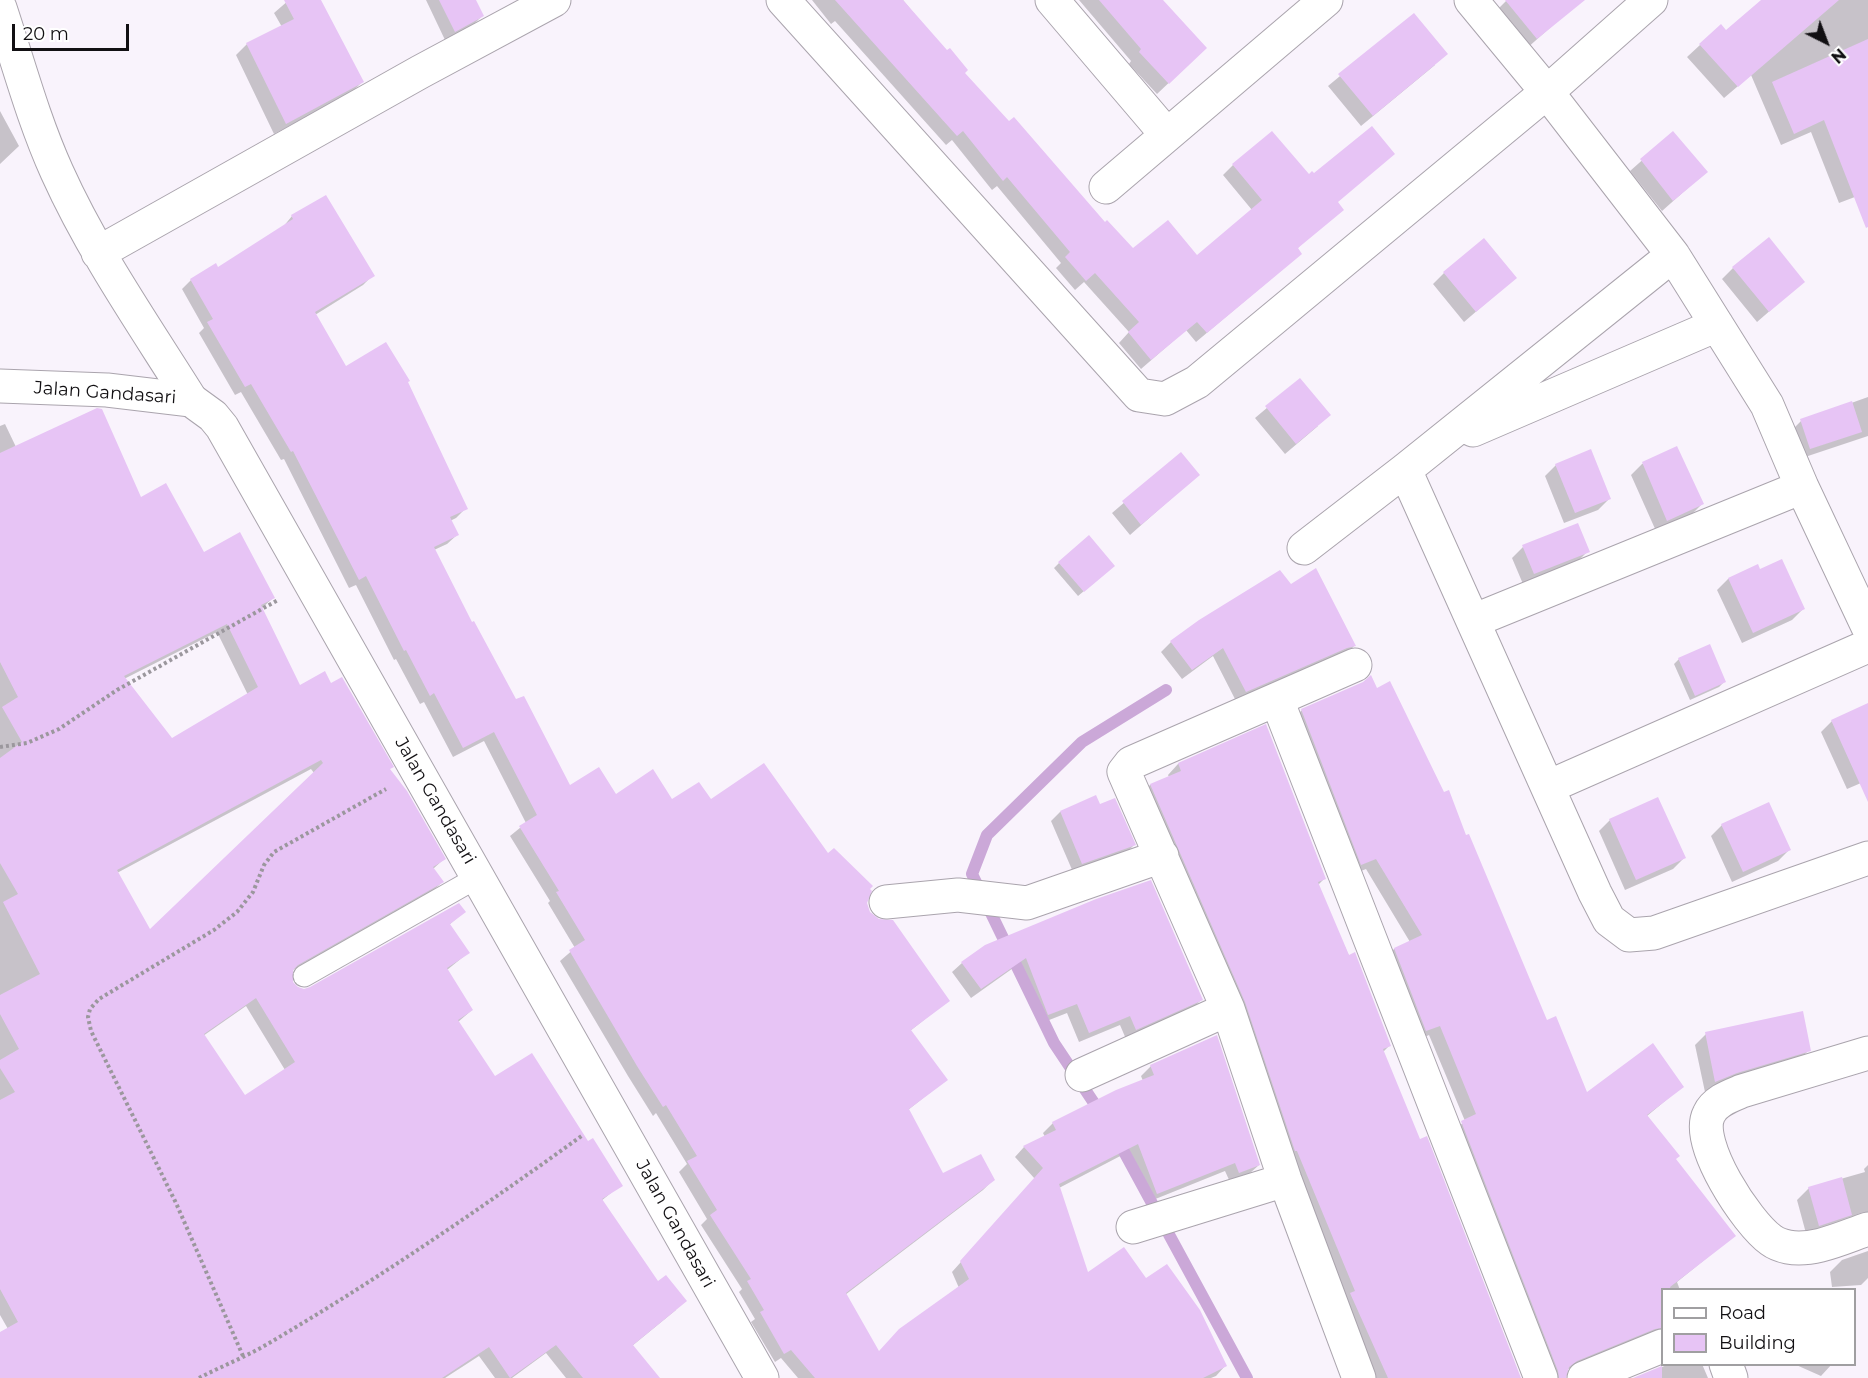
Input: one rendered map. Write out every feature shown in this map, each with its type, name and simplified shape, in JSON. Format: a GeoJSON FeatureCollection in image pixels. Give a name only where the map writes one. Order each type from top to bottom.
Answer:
{"type":"FeatureCollection","features":[{"type":"Feature","properties":{"kind":"street"},"geometry":{"type":"LineString","coordinates":[[98,253],[420,72],[554,0]]}},
{"type":"Feature","properties":{"kind":"street"},"geometry":{"type":"LineString","coordinates":[[783,0],[1138,395],[1165,399],[1197,382],[1547,92],[1651,0]]}},
{"type":"Feature","properties":{"kind":"street"},"geometry":{"type":"LineString","coordinates":[[1052,0],[1167,135]]}},
{"type":"Feature","properties":{"kind":"street"},"geometry":{"type":"LineString","coordinates":[[1106,187],[1326,0]]}},
{"type":"Feature","properties":{"kind":"street"},"geometry":{"type":"LineString","coordinates":[[1471,0],[1547,92],[1673,255],[1767,405],[1802,487],[1868,627]]}},
{"type":"Feature","properties":{"kind":"street"},"geometry":{"type":"LineString","coordinates":[[0,8],[23,81],[56,171],[98,253],[191,400]]}},
{"type":"Feature","properties":{"kind":"street"},"geometry":{"type":"LineString","coordinates":[[1304,548],[1673,255]]}},
{"type":"Feature","properties":{"kind":"street"},"geometry":{"type":"LineString","coordinates":[[1434,446],[1717,325]]}},
{"type":"Feature","properties":{"kind":"street","name":"Jalan Gandasari"},"geometry":{"type":"LineString","coordinates":[[0,386],[107,390],[191,400],[213,416],[222,427],[762,1378]]}},
{"type":"Feature","properties":{"kind":"street"},"geometry":{"type":"LineString","coordinates":[[1405,470],[1609,920],[1629,935],[1654,933],[1868,858]]}},
{"type":"Feature","properties":{"kind":"street"},"geometry":{"type":"LineString","coordinates":[[1473,621],[1802,487]]}},
{"type":"Feature","properties":{"kind":"street"},"geometry":{"type":"LineString","coordinates":[[1548,787],[1868,646]]}},
{"type":"Feature","properties":{"kind":"street"},"geometry":{"type":"LineString","coordinates":[[1355,665],[1131,763],[1125,768],[1125,775],[1228,1009],[1286,1180],[1359,1378]]}},
{"type":"Feature","properties":{"kind":"street"},"geometry":{"type":"LineString","coordinates":[[1277,700],[1541,1378]]}},
{"type":"Feature","properties":{"kind":"street"},"geometry":{"type":"LineString","coordinates":[[886,903],[958,895],[1027,903],[1162,856]]}},
{"type":"Feature","properties":{"kind":"street"},"geometry":{"type":"LineString","coordinates":[[1082,1076],[1228,1009]]}},
{"type":"Feature","properties":{"kind":"street"},"geometry":{"type":"LineString","coordinates":[[1868,1053],[1724,1098],[1707,1116],[1706,1134],[1719,1170],[1746,1215],[1772,1241],[1788,1247],[1805,1248],[1868,1229]]}},
{"type":"Feature","properties":{"kind":"street"},"geometry":{"type":"LineString","coordinates":[[1152,1221],[1286,1180]]}},
{"type":"Feature","properties":{"kind":"street"},"geometry":{"type":"LineString","coordinates":[[1584,1378],[1661,1346]]}},
{"type":"Feature","properties":{"kind":"lane"},"geometry":{"type":"LineString","coordinates":[[304,976],[478,877]]}},
{"type":"Feature","properties":{"kind":"path"},"geometry":{"type":"LineString","coordinates":[[0,747],[27,743],[59,729],[117,690],[310,582]]}},
{"type":"Feature","properties":{"kind":"path"},"geometry":{"type":"LineString","coordinates":[[243,1356],[176,1203],[91,1031],[88,1017],[90,1009],[110,991],[214,930],[237,912],[253,892],[264,865],[281,847],[418,771]]}},
{"type":"Feature","properties":{"kind":"path"},"geometry":{"type":"LineString","coordinates":[[199,1378],[262,1346],[376,1275],[486,1203],[612,1113]]}},
{"type":"Feature","properties":{"kind":"building"},"geometry":{"type":"Polygon","coordinates":[[[284,0],[321,0],[364,82],[286,124],[246,43],[294,19],[284,0]]]}},
{"type":"Feature","properties":{"kind":"building"},"geometry":{"type":"Polygon","coordinates":[[[439,0],[476,0],[484,16],[455,32],[439,0]]]}},
{"type":"Feature","properties":{"kind":"building"},"geometry":{"type":"Polygon","coordinates":[[[835,0],[903,0],[947,50],[950,48],[968,70],[965,73],[1009,121],[1014,117],[1105,222],[1107,220],[1133,248],[1168,220],[1197,255],[1262,200],[1232,164],[1272,131],[1309,174],[1312,171],[1314,173],[1372,126],[1395,154],[1338,202],[1344,210],[1298,248],[1302,254],[1207,333],[1197,322],[1151,360],[1128,332],[1139,322],[1095,273],[1086,281],[1065,257],[1070,252],[1007,177],[1003,181],[963,131],[957,136],[835,0]]]}},
{"type":"Feature","properties":{"kind":"building"},"geometry":{"type":"Polygon","coordinates":[[[1099,0],[1163,0],[1207,48],[1169,84],[1139,52],[1141,49],[1099,0]]]}},
{"type":"Feature","properties":{"kind":"building"},"geometry":{"type":"Polygon","coordinates":[[[1505,0],[1585,0],[1537,39],[1505,0]]]}},
{"type":"Feature","properties":{"kind":"building"},"geometry":{"type":"Polygon","coordinates":[[[1761,0],[1839,0],[1738,87],[1699,44],[1721,24],[1726,30],[1761,0]]]}},
{"type":"Feature","properties":{"kind":"building"},"geometry":{"type":"Polygon","coordinates":[[[1414,13],[1448,54],[1373,116],[1338,74],[1414,13]]]}},
{"type":"Feature","properties":{"kind":"building"},"geometry":{"type":"Polygon","coordinates":[[[1868,39],[1868,227],[1866,228],[1824,120],[1794,134],[1772,82],[1868,39]]]}},
{"type":"Feature","properties":{"kind":"building"},"geometry":{"type":"Polygon","coordinates":[[[1673,131],[1708,172],[1673,201],[1640,159],[1673,131]]]}},
{"type":"Feature","properties":{"kind":"building"},"geometry":{"type":"Polygon","coordinates":[[[326,195],[375,276],[315,312],[346,366],[386,342],[410,381],[408,382],[468,509],[450,517],[459,535],[434,547],[472,622],[474,621],[516,699],[524,696],[570,785],[599,767],[616,794],[653,769],[672,799],[699,782],[711,799],[764,763],[828,853],[834,848],[873,886],[870,889],[872,891],[867,903],[870,912],[879,919],[893,920],[950,1001],[911,1030],[948,1080],[909,1109],[943,1173],[981,1154],[995,1180],[846,1293],[879,1351],[899,1329],[969,1279],[960,1261],[1043,1168],[1023,1146],[1056,1130],[1052,1122],[1116,1090],[1154,1075],[1150,1065],[1217,1035],[1260,1165],[1239,1173],[1235,1163],[1157,1194],[1138,1144],[1059,1184],[1088,1272],[1124,1247],[1146,1278],[1167,1264],[1200,1310],[1227,1366],[1203,1378],[815,1378],[791,1350],[784,1354],[760,1312],[764,1310],[747,1281],[751,1279],[710,1215],[717,1210],[687,1161],[697,1156],[666,1105],[663,1107],[637,1066],[569,950],[585,940],[556,892],[559,891],[519,826],[537,815],[494,732],[463,748],[434,693],[430,696],[406,650],[404,651],[366,576],[359,580],[293,451],[291,452],[251,384],[245,387],[207,322],[213,319],[190,279],[216,263],[218,267],[293,219],[291,215],[326,195]]]}},
{"type":"Feature","properties":{"kind":"building"},"geometry":{"type":"Polygon","coordinates":[[[1769,237],[1805,282],[1769,312],[1732,267],[1769,237]]]}},
{"type":"Feature","properties":{"kind":"building"},"geometry":{"type":"Polygon","coordinates":[[[1484,238],[1517,278],[1476,312],[1443,272],[1484,238]]]}},
{"type":"Feature","properties":{"kind":"building"},"geometry":{"type":"Polygon","coordinates":[[[1300,378],[1331,415],[1296,444],[1265,406],[1300,378]]]}},
{"type":"Feature","properties":{"kind":"building"},"geometry":{"type":"Polygon","coordinates":[[[1852,401],[1862,432],[1810,449],[1800,419],[1852,401]]]}},
{"type":"Feature","properties":{"kind":"building"},"geometry":{"type":"Polygon","coordinates":[[[97,408],[102,409],[141,497],[166,483],[204,552],[240,532],[275,598],[261,605],[300,685],[325,671],[331,683],[342,677],[394,767],[390,769],[407,791],[446,859],[433,867],[444,882],[298,965],[293,970],[293,982],[304,989],[310,987],[459,903],[466,912],[450,924],[470,953],[447,968],[473,1010],[458,1020],[495,1076],[532,1053],[588,1141],[593,1138],[623,1186],[602,1199],[658,1281],[666,1275],[687,1301],[633,1345],[660,1378],[583,1378],[556,1345],[510,1378],[489,1347],[442,1378],[0,1378],[0,1332],[18,1322],[0,1289],[0,1100],[15,1092],[0,1068],[0,1060],[19,1049],[0,1014],[0,995],[40,974],[3,902],[18,894],[0,863],[0,758],[22,742],[2,707],[18,697],[0,662],[0,453],[97,408]],[[227,624],[124,676],[172,738],[258,687],[227,624]],[[321,760],[117,870],[150,929],[323,763],[321,760]],[[256,998],[204,1034],[245,1095],[295,1062],[256,998]]]}},
{"type":"Feature","properties":{"kind":"building"},"geometry":{"type":"Polygon","coordinates":[[[1677,446],[1704,504],[1667,521],[1642,462],[1677,446]]]}},
{"type":"Feature","properties":{"kind":"building"},"geometry":{"type":"Polygon","coordinates":[[[1591,449],[1611,499],[1575,513],[1555,464],[1591,449]]]}},
{"type":"Feature","properties":{"kind":"building"},"geometry":{"type":"Polygon","coordinates":[[[1181,452],[1200,475],[1141,525],[1122,501],[1181,452]]]}},
{"type":"Feature","properties":{"kind":"building"},"geometry":{"type":"Polygon","coordinates":[[[1578,523],[1590,552],[1534,574],[1522,545],[1578,523]]]}},
{"type":"Feature","properties":{"kind":"building"},"geometry":{"type":"Polygon","coordinates":[[[1089,535],[1115,566],[1084,592],[1058,562],[1089,535]]]}},
{"type":"Feature","properties":{"kind":"building"},"geometry":{"type":"Polygon","coordinates":[[[1782,559],[1805,609],[1753,633],[1728,578],[1758,564],[1760,569],[1782,559]]]}},
{"type":"Feature","properties":{"kind":"building"},"geometry":{"type":"Polygon","coordinates":[[[1316,568],[1356,646],[1246,692],[1223,648],[1192,670],[1170,641],[1199,620],[1280,570],[1291,584],[1316,568]]]}},
{"type":"Feature","properties":{"kind":"building"},"geometry":{"type":"Polygon","coordinates":[[[1710,644],[1726,682],[1695,696],[1678,658],[1710,644]]]}},
{"type":"Feature","properties":{"kind":"building"},"geometry":{"type":"Polygon","coordinates":[[[1371,675],[1377,688],[1390,681],[1444,792],[1449,790],[1466,835],[1469,834],[1547,1020],[1556,1016],[1587,1092],[1653,1043],[1684,1087],[1647,1115],[1680,1156],[1676,1159],[1736,1236],[1670,1288],[1661,1288],[1661,1328],[1577,1361],[1569,1367],[1566,1378],[1559,1378],[1461,1121],[1476,1114],[1440,1026],[1426,1031],[1394,948],[1422,935],[1376,859],[1361,865],[1301,709],[1363,682],[1371,675]]]}},
{"type":"Feature","properties":{"kind":"building"},"geometry":{"type":"Polygon","coordinates":[[[1868,703],[1868,802],[1831,720],[1868,703]]]}},
{"type":"Feature","properties":{"kind":"building"},"geometry":{"type":"Polygon","coordinates":[[[1266,724],[1326,879],[1318,882],[1349,955],[1355,952],[1391,1046],[1383,1049],[1420,1139],[1427,1136],[1521,1378],[1388,1378],[1350,1293],[1355,1291],[1297,1151],[1295,1151],[1245,1002],[1150,784],[1181,771],[1178,763],[1266,724]]]}},
{"type":"Feature","properties":{"kind":"building"},"geometry":{"type":"Polygon","coordinates":[[[1096,795],[1100,804],[1115,798],[1136,845],[1082,864],[1060,811],[1096,795]]]}},
{"type":"Feature","properties":{"kind":"building"},"geometry":{"type":"Polygon","coordinates":[[[1658,797],[1686,858],[1636,880],[1609,819],[1658,797]]]}},
{"type":"Feature","properties":{"kind":"building"},"geometry":{"type":"Polygon","coordinates":[[[1769,802],[1791,850],[1743,872],[1721,824],[1769,802]]]}},
{"type":"Feature","properties":{"kind":"building"},"geometry":{"type":"Polygon","coordinates":[[[1151,880],[1203,1000],[1136,1030],[1130,1016],[1089,1033],[1077,1004],[1048,1015],[1026,958],[981,989],[961,962],[985,945],[1096,899],[1151,880]]]}},
{"type":"Feature","properties":{"kind":"building"},"geometry":{"type":"Polygon","coordinates":[[[1803,1011],[1811,1051],[1737,1073],[1715,1082],[1705,1032],[1803,1011]]]}},
{"type":"Feature","properties":{"kind":"building"},"geometry":{"type":"Polygon","coordinates":[[[1842,1177],[1852,1215],[1819,1226],[1808,1187],[1842,1177]]]}},
{"type":"Feature","properties":{"kind":"building"},"geometry":{"type":"Polygon","coordinates":[[[1662,1366],[1662,1378],[1633,1378],[1662,1366]]]}},
{"type":"Feature","properties":{"kind":"waterway"},"geometry":{"type":"LineString","coordinates":[[1102,1115],[1054,1043],[972,874],[987,835],[1082,742],[1166,690]]}},
{"type":"Feature","properties":{"kind":"waterway"},"geometry":{"type":"LineString","coordinates":[[1116,1137],[1247,1378]]}}]}
